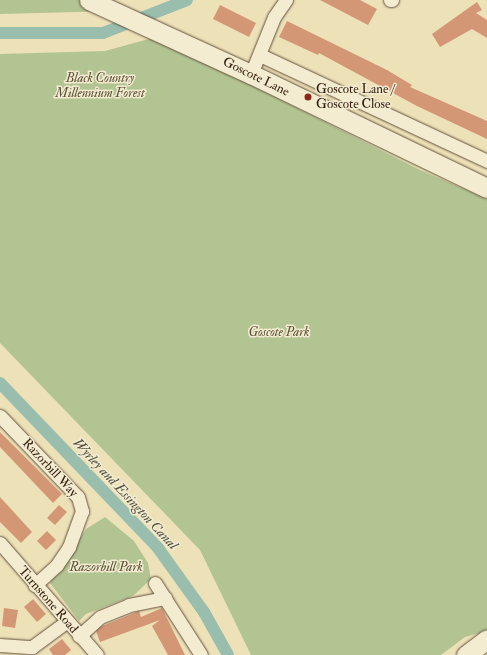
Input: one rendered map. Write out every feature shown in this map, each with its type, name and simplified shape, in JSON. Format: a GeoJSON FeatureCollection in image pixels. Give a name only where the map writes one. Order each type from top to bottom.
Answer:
{"type":"FeatureCollection","features":[{"type":"Feature","properties":{"kind":"street","name":"Goscote Lane"},"geometry":{"type":"LineString","coordinates":[[89,0],[251,74],[419,157],[487,188]]}},
{"type":"Feature","properties":{"kind":"street"},"geometry":{"type":"LineString","coordinates":[[251,74],[260,55],[274,17],[286,0]]}},
{"type":"Feature","properties":{"kind":"street","name":"Goscote Lane"},"geometry":{"type":"LineString","coordinates":[[260,55],[427,135],[487,161]]}},
{"type":"Feature","properties":{"kind":"street"},"geometry":{"type":"LineString","coordinates":[[419,157],[427,135]]}},
{"type":"Feature","properties":{"kind":"street","name":"Razorbill Way"},"geometry":{"type":"LineString","coordinates":[[0,416],[78,497],[82,511],[69,547],[57,565],[35,585]]}},
{"type":"Feature","properties":{"kind":"street","name":"Turnstone Road"},"geometry":{"type":"LineString","coordinates":[[0,543],[66,622],[97,655]]}},
{"type":"Feature","properties":{"kind":"street"},"geometry":{"type":"LineString","coordinates":[[154,583],[200,655]]}},
{"type":"Feature","properties":{"kind":"street"},"geometry":{"type":"LineString","coordinates":[[79,636],[100,617],[129,605],[165,598]]}},
{"type":"Feature","properties":{"kind":"street"},"geometry":{"type":"LineString","coordinates":[[0,645],[32,647],[66,622]]}},
{"type":"Feature","properties":{"kind":"street"},"geometry":{"type":"LineString","coordinates":[[466,655],[487,639]]}},
{"type":"Feature","properties":{"kind":"green space"},"geometry":{"type":"Polygon","coordinates":[[[0,0],[80,0],[115,11],[0,14],[0,0]]]}},
{"type":"Feature","properties":{"kind":"green space","name":"Goscote Park"},"geometry":{"type":"Polygon","coordinates":[[[156,37],[420,170],[487,199],[487,631],[465,637],[441,655],[251,655],[200,550],[0,343],[0,54],[105,51],[156,37]]]}},
{"type":"Feature","properties":{"kind":"green space","name":"Razorbill Park"},"geometry":{"type":"Polygon","coordinates":[[[105,517],[134,541],[148,563],[151,579],[133,596],[86,614],[79,621],[50,583],[86,529],[105,517]]]}},
{"type":"Feature","properties":{"kind":"building"},"geometry":{"type":"Polygon","coordinates":[[[320,0],[360,0],[377,9],[368,25],[320,0]]]}},
{"type":"Feature","properties":{"kind":"building"},"geometry":{"type":"Polygon","coordinates":[[[477,2],[482,10],[476,13],[487,20],[487,38],[472,29],[440,47],[432,34],[477,2]]]}},
{"type":"Feature","properties":{"kind":"building"},"geometry":{"type":"Polygon","coordinates":[[[220,5],[256,23],[249,37],[213,19],[220,5]]]}},
{"type":"Feature","properties":{"kind":"building"},"geometry":{"type":"Polygon","coordinates":[[[287,21],[387,70],[412,85],[410,87],[487,121],[487,139],[417,106],[319,53],[318,55],[279,37],[287,21]]]}},
{"type":"Feature","properties":{"kind":"building"},"geometry":{"type":"Polygon","coordinates":[[[0,432],[62,494],[53,503],[0,447],[0,432]]]}},
{"type":"Feature","properties":{"kind":"building"},"geometry":{"type":"Polygon","coordinates":[[[0,497],[32,532],[21,543],[0,522],[0,497]]]}},
{"type":"Feature","properties":{"kind":"building"},"geometry":{"type":"Polygon","coordinates":[[[59,505],[67,512],[55,525],[47,518],[59,505]]]}},
{"type":"Feature","properties":{"kind":"building"},"geometry":{"type":"Polygon","coordinates":[[[47,531],[56,540],[46,550],[37,541],[47,531]]]}},
{"type":"Feature","properties":{"kind":"building"},"geometry":{"type":"Polygon","coordinates":[[[33,599],[46,614],[37,622],[24,607],[33,599]]]}},
{"type":"Feature","properties":{"kind":"building"},"geometry":{"type":"Polygon","coordinates":[[[4,608],[18,610],[15,628],[2,626],[4,608]]]}},
{"type":"Feature","properties":{"kind":"building"},"geometry":{"type":"Polygon","coordinates":[[[162,608],[185,655],[168,655],[152,626],[160,620],[100,642],[96,631],[100,627],[139,611],[141,617],[162,608]]]}},
{"type":"Feature","properties":{"kind":"building"},"geometry":{"type":"Polygon","coordinates":[[[62,639],[71,650],[65,655],[53,655],[49,649],[62,639]]]}},
{"type":"Feature","properties":{"kind":"waterway","name":"Wyrley and Essington Canal"},"geometry":{"type":"LineString","coordinates":[[0,33],[103,33],[187,0]]}},
{"type":"Feature","properties":{"kind":"waterway","name":"Wyrley and Essington Canal"},"geometry":{"type":"LineString","coordinates":[[0,383],[158,548],[204,612],[228,655]]}},
{"type":"Feature","properties":{"kind":"place","name":"Goscote Lane / Goscote Close"},"geometry":{"type":"Point","coordinates":[308,97]}},
{"type":"Feature","properties":{"kind":"park label","name":"Black Country Millennium Forest"},"geometry":{"type":"Point","coordinates":[100,86]}}]}
